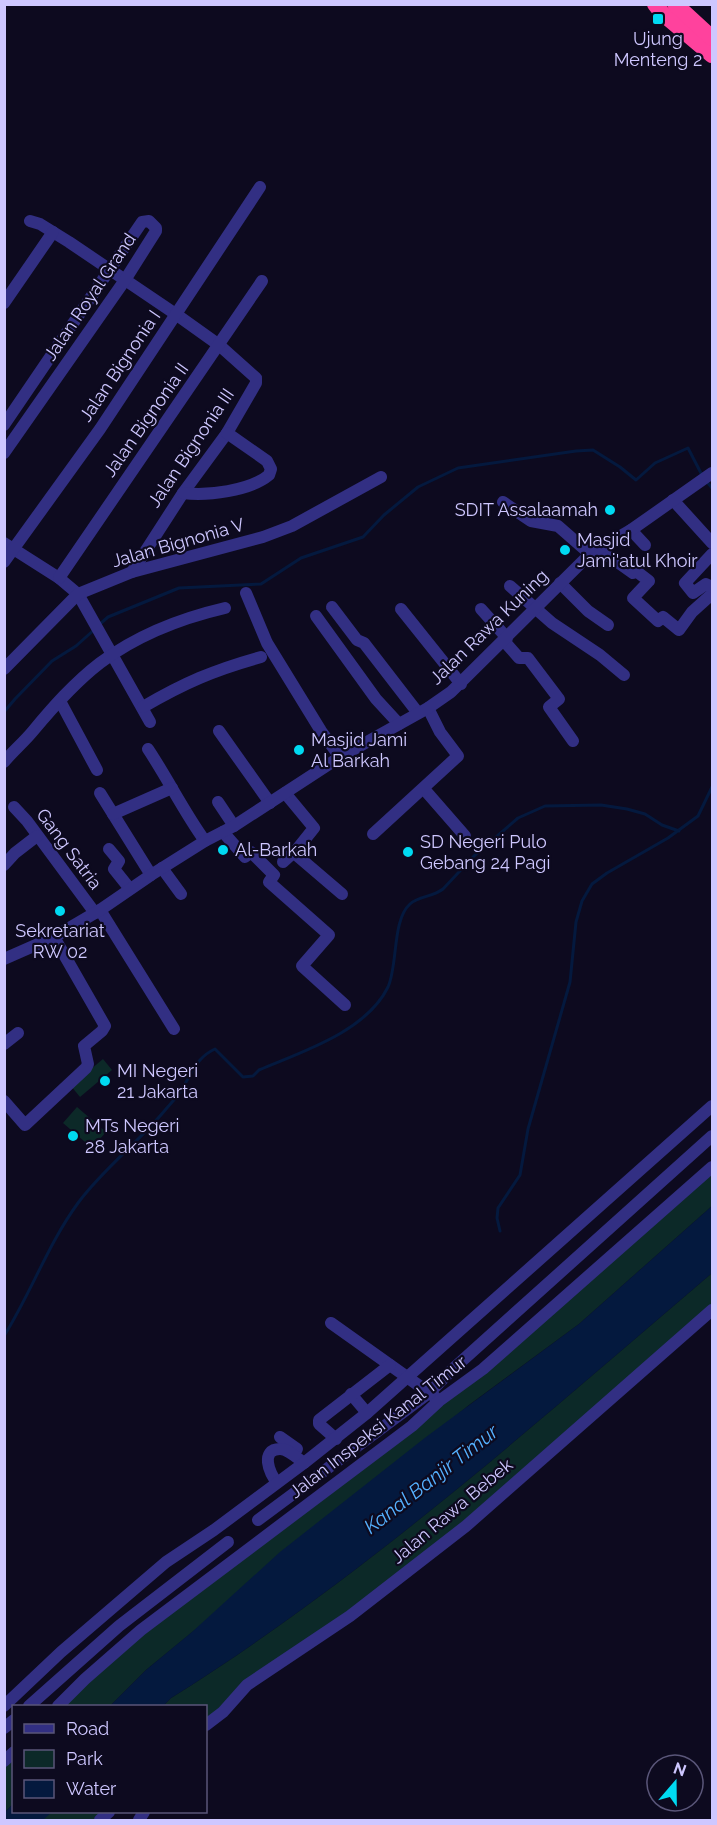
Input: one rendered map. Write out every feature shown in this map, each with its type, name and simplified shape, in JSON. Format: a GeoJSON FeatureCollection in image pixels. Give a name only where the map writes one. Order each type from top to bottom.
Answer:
{"type":"FeatureCollection","features":[{"type":"Feature","properties":{"kind":"highway"},"geometry":{"type":"LineString","coordinates":[[655,4],[662,13],[712,55]]}},
{"type":"Feature","properties":{"kind":"highway"},"geometry":{"type":"LineString","coordinates":[[675,4],[712,38]]}},
{"type":"Feature","properties":{"kind":"street","name":"Jalan Bignonia I"},"geometry":{"type":"LineString","coordinates":[[4,562],[9,546],[100,429],[260,187]]}},
{"type":"Feature","properties":{"kind":"street","name":"Jalan Bignonia III"},"geometry":{"type":"LineString","coordinates":[[30,221],[109,268],[177,315],[219,345],[256,378],[256,383],[227,433],[183,493],[132,572]]}},
{"type":"Feature","properties":{"kind":"street","name":"Jalan Royal Grand"},"geometry":{"type":"LineString","coordinates":[[4,425],[109,268],[142,222],[149,221],[156,231],[125,280],[4,453]]}},
{"type":"Feature","properties":{"kind":"street"},"geometry":{"type":"LineString","coordinates":[[4,303],[52,232]]}},
{"type":"Feature","properties":{"kind":"street","name":"Jalan Bignonia II"},"geometry":{"type":"LineString","coordinates":[[59,578],[262,281]]}},
{"type":"Feature","properties":{"kind":"street"},"geometry":{"type":"LineString","coordinates":[[183,493],[200,495],[221,493],[240,488],[269,474],[271,469],[267,461],[227,433]]}},
{"type":"Feature","properties":{"kind":"street","name":"Jalan Rawa Kuning"},"geometry":{"type":"LineString","coordinates":[[4,959],[54,937],[97,912],[156,872],[270,803],[340,757],[423,711],[461,684],[594,551],[632,530],[712,473]]}},
{"type":"Feature","properties":{"kind":"street","name":"Jalan Bignonia V"},"geometry":{"type":"LineString","coordinates":[[4,669],[78,594],[132,572],[263,537],[291,526],[381,477]]}},
{"type":"Feature","properties":{"kind":"street"},"geometry":{"type":"LineString","coordinates":[[673,500],[712,543]]}},
{"type":"Feature","properties":{"kind":"street"},"geometry":{"type":"LineString","coordinates":[[503,502],[531,521],[558,526],[594,551],[633,573],[636,571],[649,581],[633,598],[658,621],[663,617],[679,630],[692,612],[712,594]]}},
{"type":"Feature","properties":{"kind":"street"},"geometry":{"type":"LineString","coordinates":[[632,530],[645,545]]}},
{"type":"Feature","properties":{"kind":"street"},"geometry":{"type":"LineString","coordinates":[[9,546],[59,578],[78,594],[150,722]]}},
{"type":"Feature","properties":{"kind":"street"},"geometry":{"type":"LineString","coordinates":[[712,554],[685,583],[693,593],[706,584],[712,587]]}},
{"type":"Feature","properties":{"kind":"street"},"geometry":{"type":"LineString","coordinates":[[560,583],[588,611],[608,625]]}},
{"type":"Feature","properties":{"kind":"street"},"geometry":{"type":"LineString","coordinates":[[510,586],[534,609],[600,655],[624,675]]}},
{"type":"Feature","properties":{"kind":"street"},"geometry":{"type":"LineString","coordinates":[[246,593],[267,643],[321,731],[340,757]]}},
{"type":"Feature","properties":{"kind":"street"},"geometry":{"type":"LineString","coordinates":[[333,607],[357,639],[364,643],[459,756],[373,834]]}},
{"type":"Feature","properties":{"kind":"street"},"geometry":{"type":"LineString","coordinates":[[4,762],[60,700],[90,672],[113,655],[192,616],[225,608]]}},
{"type":"Feature","properties":{"kind":"street"},"geometry":{"type":"LineString","coordinates":[[401,609],[461,684]]}},
{"type":"Feature","properties":{"kind":"street"},"geometry":{"type":"LineString","coordinates":[[481,609],[519,658],[527,657],[559,699],[549,707],[573,741]]}},
{"type":"Feature","properties":{"kind":"street"},"geometry":{"type":"LineString","coordinates":[[316,616],[376,699],[399,724]]}},
{"type":"Feature","properties":{"kind":"street"},"geometry":{"type":"LineString","coordinates":[[143,707],[198,677],[261,657]]}},
{"type":"Feature","properties":{"kind":"street"},"geometry":{"type":"LineString","coordinates":[[60,700],[97,770]]}},
{"type":"Feature","properties":{"kind":"street"},"geometry":{"type":"LineString","coordinates":[[219,731],[270,803]]}},
{"type":"Feature","properties":{"kind":"street"},"geometry":{"type":"LineString","coordinates":[[148,749],[190,821],[205,841]]}},
{"type":"Feature","properties":{"kind":"street"},"geometry":{"type":"LineString","coordinates":[[113,814],[172,788]]}},
{"type":"Feature","properties":{"kind":"street"},"geometry":{"type":"LineString","coordinates":[[424,789],[465,836]]}},
{"type":"Feature","properties":{"kind":"street"},"geometry":{"type":"LineString","coordinates":[[100,792],[113,814],[156,872],[181,894]]}},
{"type":"Feature","properties":{"kind":"street"},"geometry":{"type":"LineString","coordinates":[[283,862],[314,828],[285,793]]}},
{"type":"Feature","properties":{"kind":"street"},"geometry":{"type":"LineString","coordinates":[[218,801],[228,829],[245,857],[251,852],[274,875],[269,882],[329,935],[302,966],[345,1005]]}},
{"type":"Feature","properties":{"kind":"street","name":"Gang Satria"},"geometry":{"type":"LineString","coordinates":[[14,807],[97,912],[174,1029]]}},
{"type":"Feature","properties":{"kind":"street"},"geometry":{"type":"LineString","coordinates":[[4,865],[37,836]]}},
{"type":"Feature","properties":{"kind":"street"},"geometry":{"type":"LineString","coordinates":[[109,849],[119,861],[114,869],[130,889]]}},
{"type":"Feature","properties":{"kind":"street"},"geometry":{"type":"LineString","coordinates":[[294,852],[342,894]]}},
{"type":"Feature","properties":{"kind":"street"},"geometry":{"type":"LineString","coordinates":[[4,1101],[25,1125],[86,1068],[88,1064],[84,1046],[105,1026],[54,937]]}},
{"type":"Feature","properties":{"kind":"street"},"geometry":{"type":"LineString","coordinates":[[4,1044],[18,1033]]}},
{"type":"Feature","properties":{"kind":"street"},"geometry":{"type":"LineString","coordinates":[[4,1706],[61,1652],[156,1570],[307,1461],[367,1413],[712,1106]]}},
{"type":"Feature","properties":{"kind":"street"},"geometry":{"type":"LineString","coordinates":[[258,1520],[400,1417],[434,1397],[454,1368],[712,1136]]}},
{"type":"Feature","properties":{"kind":"street","name":"Jalan Inspeksi Kanal Timur"},"geometry":{"type":"LineString","coordinates":[[60,1705],[85,1679],[141,1630],[412,1426],[434,1397],[483,1369],[712,1167]]}},
{"type":"Feature","properties":{"kind":"street","name":"Jalan Rawa Bebek"},"geometry":{"type":"LineString","coordinates":[[207,1724],[223,1712],[247,1684],[350,1616],[466,1526],[712,1310]]}},
{"type":"Feature","properties":{"kind":"street"},"geometry":{"type":"LineString","coordinates":[[331,1323],[434,1397]]}},
{"type":"Feature","properties":{"kind":"street"},"geometry":{"type":"LineString","coordinates":[[336,1439],[319,1420],[390,1365]]}},
{"type":"Feature","properties":{"kind":"street"},"geometry":{"type":"LineString","coordinates":[[351,1394],[367,1413]]}},
{"type":"Feature","properties":{"kind":"street"},"geometry":{"type":"LineString","coordinates":[[279,1437],[307,1461]]}},
{"type":"Feature","properties":{"kind":"street"},"geometry":{"type":"LineString","coordinates":[[277,1482],[267,1460],[274,1450],[278,1448],[284,1450],[307,1461]]}},
{"type":"Feature","properties":{"kind":"street"},"geometry":{"type":"LineString","coordinates":[[31,1705],[119,1626],[228,1542]]}},
{"type":"Feature","properties":{"kind":"street"},"geometry":{"type":"LineString","coordinates":[[156,1570],[169,1586]]}},
{"type":"Feature","properties":{"kind":"green space"},"geometry":{"type":"Polygon","coordinates":[[[103,1059],[112,1070],[80,1097],[71,1086],[103,1059]]]}},
{"type":"Feature","properties":{"kind":"green space"},"geometry":{"type":"Polygon","coordinates":[[[77,1107],[106,1132],[92,1148],[63,1123],[77,1107]]]}},
{"type":"Feature","properties":{"kind":"green space"},"geometry":{"type":"Polygon","coordinates":[[[712,1167],[712,1206],[579,1324],[469,1405],[146,1670],[111,1705],[59,1705],[85,1679],[412,1426],[712,1167]]]}},
{"type":"Feature","properties":{"kind":"green space"},"geometry":{"type":"Polygon","coordinates":[[[712,1273],[712,1308],[383,1590],[247,1685],[207,1724],[207,1705],[164,1705],[313,1601],[382,1549],[516,1440],[712,1273]]]}},
{"type":"Feature","properties":{"kind":"green space"},"geometry":{"type":"Polygon","coordinates":[[[12,1753],[12,1805],[5,1812],[4,1761],[12,1753]]]}},
{"type":"Feature","properties":{"kind":"green space"},"geometry":{"type":"Polygon","coordinates":[[[50,1813],[108,1813],[100,1820],[41,1820],[50,1813]]]}},
{"type":"Feature","properties":{"kind":"water","name":"Kanal Banjir Timur"},"geometry":{"type":"Polygon","coordinates":[[[712,1206],[712,1273],[516,1440],[382,1549],[313,1601],[164,1705],[111,1705],[146,1670],[192,1632],[280,1552],[426,1437],[579,1324],[712,1206]]]}},
{"type":"Feature","properties":{"kind":"water"},"geometry":{"type":"Polygon","coordinates":[[[12,1805],[12,1813],[51,1813],[43,1820],[5,1820],[5,1812],[12,1805]]]}},
{"type":"Feature","properties":{"kind":"waterway"},"geometry":{"type":"LineString","coordinates":[[100,624],[108,617],[179,588],[261,584],[301,558],[363,537],[384,515],[418,487],[458,468],[593,450],[636,480],[655,463],[688,448],[703,477]]}},
{"type":"Feature","properties":{"kind":"waterway"},"geometry":{"type":"LineString","coordinates":[[707,482],[712,488]]}},
{"type":"Feature","properties":{"kind":"waterway"},"geometry":{"type":"LineString","coordinates":[[4,712],[52,661],[76,646],[95,629]]}},
{"type":"Feature","properties":{"kind":"waterway"},"geometry":{"type":"LineString","coordinates":[[500,1231],[497,1218],[498,1208],[520,1175],[528,1129],[570,982],[576,922],[582,901],[592,884],[607,873],[668,838],[698,816],[712,787]]}},
{"type":"Feature","properties":{"kind":"waterway"},"geometry":{"type":"LineString","coordinates":[[4,1336],[58,1235],[78,1203],[173,1101],[204,1056],[215,1049],[243,1077],[253,1076],[259,1070],[312,1048],[349,1028],[378,1003],[388,987],[400,921],[404,911],[414,901],[443,889],[474,856],[518,818],[545,806],[601,805],[645,814],[662,825],[679,831]]}},
{"type":"Feature","properties":{"kind":"place","name":"Ujung Menteng 2"},"geometry":{"type":"Point","coordinates":[658,19]}},
{"type":"Feature","properties":{"kind":"place","name":"SDIT Assalaamah"},"geometry":{"type":"Point","coordinates":[610,510]}},
{"type":"Feature","properties":{"kind":"place","name":"Masjid Jami'atul Khoir"},"geometry":{"type":"Point","coordinates":[565,550]}},
{"type":"Feature","properties":{"kind":"place","name":"Masjid Jami Al Barkah"},"geometry":{"type":"Point","coordinates":[299,750]}},
{"type":"Feature","properties":{"kind":"place","name":"Al-Barkah"},"geometry":{"type":"Point","coordinates":[223,850]}},
{"type":"Feature","properties":{"kind":"place","name":"SD Negeri Pulo Gebang 24 Pagi"},"geometry":{"type":"Point","coordinates":[408,852]}},
{"type":"Feature","properties":{"kind":"place","name":"Sekretariat RW 02"},"geometry":{"type":"Point","coordinates":[60,911]}},
{"type":"Feature","properties":{"kind":"place","name":"MI Negeri 21 Jakarta"},"geometry":{"type":"Point","coordinates":[105,1081]}},
{"type":"Feature","properties":{"kind":"place","name":"MTs Negeri 28 Jakarta"},"geometry":{"type":"Point","coordinates":[73,1136]}}]}
